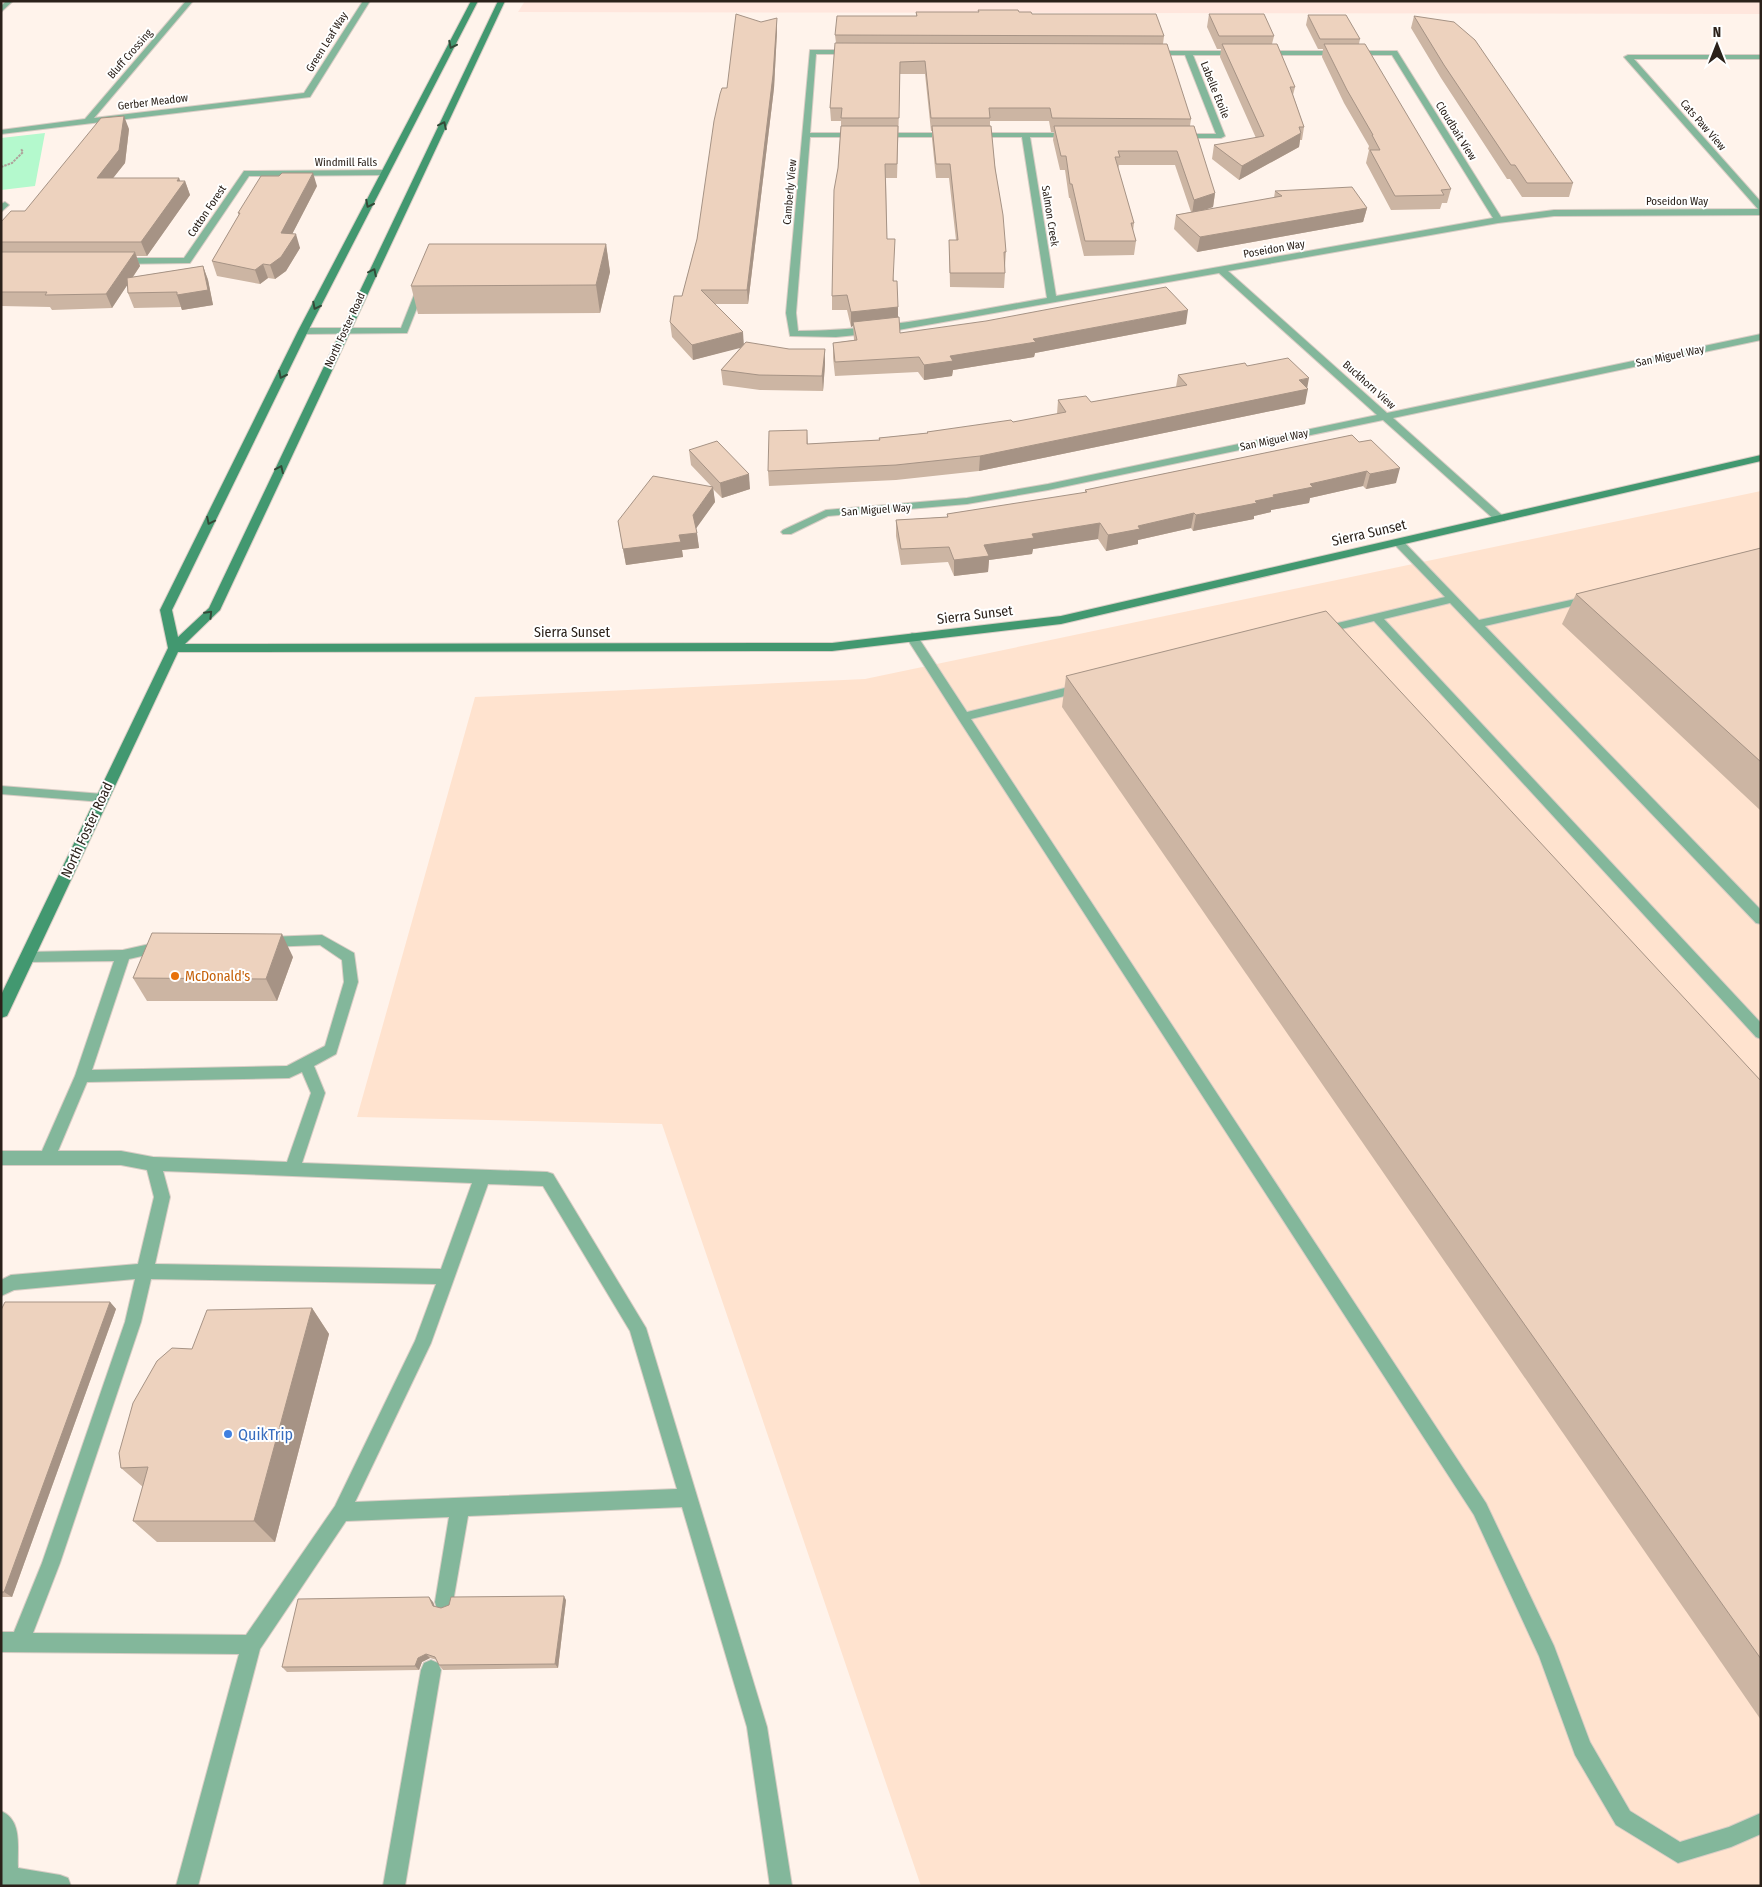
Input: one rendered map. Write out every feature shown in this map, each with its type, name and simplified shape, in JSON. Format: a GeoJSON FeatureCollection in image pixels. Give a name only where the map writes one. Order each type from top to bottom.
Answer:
{"type":"FeatureCollection","features":[{"type":"Feature","properties":{"kind":"main road"},"geometry":{"type":"LineString","coordinates":[[174,648],[166,610],[303,332],[475,1]]}},
{"type":"Feature","properties":{"kind":"main road","name":"North Foster Road"},"geometry":{"type":"LineString","coordinates":[[1,1012],[5,997],[28,957],[174,648],[214,610],[502,1]]}},
{"type":"Feature","properties":{"kind":"main road","name":"Sierra Sunset"},"geometry":{"type":"LineString","coordinates":[[174,648],[832,646],[1061,620],[1761,458]]}},
{"type":"Feature","properties":{"kind":"street"},"geometry":{"type":"LineString","coordinates":[[1,10],[10,1]]}},
{"type":"Feature","properties":{"kind":"street","name":"Bluff Crossing"},"geometry":{"type":"LineString","coordinates":[[87,122],[190,1]]}},
{"type":"Feature","properties":{"kind":"street","name":"Green Leaf Way"},"geometry":{"type":"LineString","coordinates":[[307,95],[367,1]]}},
{"type":"Feature","properties":{"kind":"street","name":"Camberly View"},"geometry":{"type":"LineString","coordinates":[[793,334],[791,313],[813,52],[862,52]]}},
{"type":"Feature","properties":{"kind":"street"},"geometry":{"type":"LineString","coordinates":[[1138,53],[1188,53]]}},
{"type":"Feature","properties":{"kind":"street","name":"Cloudbait View"},"geometry":{"type":"LineString","coordinates":[[1188,53],[1394,53],[1498,220]]}},
{"type":"Feature","properties":{"kind":"street","name":"Labelle Etoile"},"geometry":{"type":"LineString","coordinates":[[1172,136],[1221,136],[1188,53]]}},
{"type":"Feature","properties":{"kind":"street","name":"Cats Paw View"},"geometry":{"type":"LineString","coordinates":[[1761,57],[1628,57],[1761,208]]}},
{"type":"Feature","properties":{"kind":"street","name":"Gerber Meadow"},"geometry":{"type":"LineString","coordinates":[[1,132],[307,95]]}},
{"type":"Feature","properties":{"kind":"street"},"geometry":{"type":"LineString","coordinates":[[806,135],[1084,136]]}},
{"type":"Feature","properties":{"kind":"street","name":"Salmon Creek"},"geometry":{"type":"LineString","coordinates":[[1026,135],[1052,300]]}},
{"type":"Feature","properties":{"kind":"street","name":"Windmill Falls"},"geometry":{"type":"LineString","coordinates":[[247,173],[385,174]]}},
{"type":"Feature","properties":{"kind":"street","name":"Cotton Forest"},"geometry":{"type":"LineString","coordinates":[[109,261],[187,261],[247,173]]}},
{"type":"Feature","properties":{"kind":"street","name":"Poseidon Way"},"geometry":{"type":"LineString","coordinates":[[793,334],[836,334],[887,329],[1498,220],[1554,213],[1761,212]]}},
{"type":"Feature","properties":{"kind":"street","name":"Buckhorn View"},"geometry":{"type":"LineString","coordinates":[[1221,270],[1500,519]]}},
{"type":"Feature","properties":{"kind":"street","name":"San Miguel Way"},"geometry":{"type":"LineString","coordinates":[[788,532],[826,513],[913,507],[1003,495],[1386,417],[1761,337]]}},
{"type":"Feature","properties":{"kind":"lane"},"geometry":{"type":"LineString","coordinates":[[303,332],[404,331],[423,282]]}},
{"type":"Feature","properties":{"kind":"lane"},"geometry":{"type":"LineString","coordinates":[[1398,542],[1761,919]]}},
{"type":"Feature","properties":{"kind":"lane"},"geometry":{"type":"LineString","coordinates":[[1476,624],[1600,596]]}},
{"type":"Feature","properties":{"kind":"lane"},"geometry":{"type":"LineString","coordinates":[[1309,633],[1452,599]]}},
{"type":"Feature","properties":{"kind":"lane"},"geometry":{"type":"LineString","coordinates":[[1376,617],[1761,1033]]}},
{"type":"Feature","properties":{"kind":"lane"},"geometry":{"type":"LineString","coordinates":[[912,637],[1480,1509],[1547,1653],[1582,1748],[1623,1818],[1678,1852],[1731,1837],[1761,1823]]}},
{"type":"Feature","properties":{"kind":"lane"},"geometry":{"type":"LineString","coordinates":[[963,716],[1088,686]]}},
{"type":"Feature","properties":{"kind":"lane"},"geometry":{"type":"LineString","coordinates":[[1,790],[103,798]]}},
{"type":"Feature","properties":{"kind":"lane"},"geometry":{"type":"LineString","coordinates":[[82,1076],[289,1072],[331,1050],[351,982],[349,957],[322,940],[254,942]]}},
{"type":"Feature","properties":{"kind":"lane"},"geometry":{"type":"LineString","coordinates":[[28,957],[124,955],[156,947],[175,946]]}},
{"type":"Feature","properties":{"kind":"lane"},"geometry":{"type":"LineString","coordinates":[[47,1158],[82,1076],[124,955]]}},
{"type":"Feature","properties":{"kind":"lane"},"geometry":{"type":"LineString","coordinates":[[292,1170],[318,1092],[306,1063]]}},
{"type":"Feature","properties":{"kind":"lane"},"geometry":{"type":"LineString","coordinates":[[1,1158],[121,1158],[153,1164],[548,1179],[638,1328],[757,1727],[781,1886]]}},
{"type":"Feature","properties":{"kind":"lane"},"geometry":{"type":"LineString","coordinates":[[153,1164],[162,1196],[133,1322],[52,1563],[11,1642],[251,1644]]}},
{"type":"Feature","properties":{"kind":"lane"},"geometry":{"type":"LineString","coordinates":[[188,1886],[251,1644],[341,1512],[423,1343],[482,1177]]}},
{"type":"Feature","properties":{"kind":"lane"},"geometry":{"type":"LineString","coordinates":[[1,1289],[11,1283],[144,1271],[446,1278]]}},
{"type":"Feature","properties":{"kind":"lane"},"geometry":{"type":"LineString","coordinates":[[341,1512],[689,1498]]}},
{"type":"Feature","properties":{"kind":"lane"},"geometry":{"type":"LineString","coordinates":[[444,1602],[460,1508]]}},
{"type":"Feature","properties":{"kind":"lane"},"geometry":{"type":"LineString","coordinates":[[394,1886],[431,1670]]}},
{"type":"Feature","properties":{"kind":"lane"},"geometry":{"type":"LineString","coordinates":[[1,1821],[6,1826],[7,1881],[60,1886]]}},
{"type":"Feature","properties":{"kind":"path"},"geometry":{"type":"LineString","coordinates":[[1,167],[19,158],[23,150],[19,147]]}},
{"type":"Feature","properties":{"kind":"shaded area"},"geometry":{"type":"Polygon","coordinates":[[[525,1],[1761,1],[1761,14],[518,12],[525,1]]]}},
{"type":"Feature","properties":{"kind":"shaded area"},"geometry":{"type":"Polygon","coordinates":[[[1761,491],[1761,1886],[921,1886],[662,1124],[357,1117],[475,697],[865,679],[1761,491]]]}},
{"type":"Feature","properties":{"kind":"green space"},"geometry":{"type":"Polygon","coordinates":[[[45,133],[35,186],[1,190],[1,138],[45,133]]]}},
{"type":"Feature","properties":{"kind":"building"},"geometry":{"type":"Polygon","coordinates":[[[978,10],[1018,10],[1019,12],[1031,12],[1032,14],[1156,14],[1164,36],[835,35],[837,16],[917,16],[916,12],[979,12],[978,10]]]}},
{"type":"Feature","properties":{"kind":"building"},"geometry":{"type":"Polygon","coordinates":[[[736,14],[761,22],[777,18],[773,75],[747,290],[701,290],[743,332],[692,345],[670,322],[674,296],[682,296],[697,239],[714,121],[722,88],[727,88],[736,14]]]}},
{"type":"Feature","properties":{"kind":"building"},"geometry":{"type":"Polygon","coordinates":[[[1209,14],[1264,14],[1274,36],[1219,36],[1209,14]]]}},
{"type":"Feature","properties":{"kind":"building"},"geometry":{"type":"Polygon","coordinates":[[[1308,15],[1346,15],[1360,39],[1320,39],[1308,15]]]}},
{"type":"Feature","properties":{"kind":"building"},"geometry":{"type":"Polygon","coordinates":[[[1414,16],[1454,22],[1475,40],[1573,183],[1527,183],[1515,165],[1511,165],[1444,65],[1414,16]]]}},
{"type":"Feature","properties":{"kind":"building"},"geometry":{"type":"Polygon","coordinates":[[[835,43],[1167,44],[1191,119],[1052,118],[1050,108],[989,108],[990,118],[931,118],[925,61],[900,62],[899,118],[841,118],[842,108],[830,108],[835,43]]]}},
{"type":"Feature","properties":{"kind":"building"},"geometry":{"type":"Polygon","coordinates":[[[1222,44],[1277,44],[1295,87],[1290,87],[1304,127],[1299,127],[1301,133],[1242,166],[1214,145],[1264,136],[1222,44]]]}},
{"type":"Feature","properties":{"kind":"building"},"geometry":{"type":"Polygon","coordinates":[[[1324,44],[1365,44],[1451,189],[1441,190],[1444,195],[1395,196],[1370,150],[1380,150],[1373,135],[1347,90],[1324,44]]]}},
{"type":"Feature","properties":{"kind":"building"},"geometry":{"type":"Polygon","coordinates":[[[124,116],[119,150],[97,178],[179,178],[177,181],[185,181],[141,242],[1,242],[1,222],[11,211],[25,211],[101,118],[124,116]]]}},
{"type":"Feature","properties":{"kind":"building"},"geometry":{"type":"Polygon","coordinates":[[[841,126],[898,126],[897,164],[885,164],[887,239],[895,239],[893,281],[897,281],[898,307],[851,312],[847,295],[832,296],[834,190],[838,168],[841,126]]]}},
{"type":"Feature","properties":{"kind":"building"},"geometry":{"type":"Polygon","coordinates":[[[932,126],[991,126],[995,168],[1003,215],[1006,252],[1004,252],[1005,273],[950,273],[949,240],[958,240],[950,164],[936,164],[932,126]]]}},
{"type":"Feature","properties":{"kind":"building"},"geometry":{"type":"Polygon","coordinates":[[[1054,126],[1194,126],[1215,193],[1194,200],[1177,151],[1118,151],[1120,157],[1115,157],[1134,223],[1131,223],[1136,241],[1085,241],[1072,184],[1070,184],[1066,156],[1061,156],[1054,126]]]}},
{"type":"Feature","properties":{"kind":"building"},"geometry":{"type":"Polygon","coordinates":[[[282,173],[313,173],[281,233],[296,234],[281,257],[270,265],[263,264],[255,270],[212,261],[261,176],[279,176],[282,173]]]}},
{"type":"Feature","properties":{"kind":"building"},"geometry":{"type":"Polygon","coordinates":[[[1352,187],[1367,208],[1200,237],[1176,215],[1282,196],[1275,191],[1352,187]]]}},
{"type":"Feature","properties":{"kind":"building"},"geometry":{"type":"Polygon","coordinates":[[[429,244],[606,244],[596,285],[411,286],[429,244]]]}},
{"type":"Feature","properties":{"kind":"building"},"geometry":{"type":"Polygon","coordinates":[[[1,252],[135,252],[106,294],[45,295],[47,292],[1,292],[1,252]]]}},
{"type":"Feature","properties":{"kind":"building"},"geometry":{"type":"Polygon","coordinates":[[[203,266],[208,290],[177,295],[177,292],[128,293],[127,278],[203,266]]]}},
{"type":"Feature","properties":{"kind":"building"},"geometry":{"type":"Polygon","coordinates":[[[1166,287],[1188,310],[1033,339],[1036,342],[950,356],[953,361],[924,365],[919,357],[835,362],[833,343],[857,340],[853,322],[899,317],[900,333],[986,321],[1166,287]]]}},
{"type":"Feature","properties":{"kind":"building"},"geometry":{"type":"Polygon","coordinates":[[[746,342],[789,349],[825,349],[822,376],[759,375],[721,370],[746,342]]]}},
{"type":"Feature","properties":{"kind":"building"},"geometry":{"type":"Polygon","coordinates":[[[1288,358],[1309,378],[1299,380],[1308,389],[980,456],[896,465],[768,471],[769,431],[807,430],[807,444],[880,440],[879,438],[928,433],[1011,420],[1013,422],[1066,412],[1058,400],[1086,396],[1091,402],[1187,385],[1178,375],[1245,363],[1247,366],[1288,358]]]}},
{"type":"Feature","properties":{"kind":"building"},"geometry":{"type":"Polygon","coordinates":[[[1352,435],[1359,442],[1371,440],[1400,468],[1370,474],[1367,471],[1310,484],[1313,487],[1273,495],[1274,497],[1255,501],[1257,503],[1196,515],[1194,513],[1138,526],[1140,529],[1108,535],[1100,523],[1032,534],[1034,538],[984,545],[989,556],[954,560],[949,547],[901,549],[896,520],[948,517],[947,514],[1087,492],[1085,490],[1352,435]]]}},
{"type":"Feature","properties":{"kind":"building"},"geometry":{"type":"Polygon","coordinates":[[[717,441],[749,474],[720,483],[689,450],[717,441]]]}},
{"type":"Feature","properties":{"kind":"building"},"geometry":{"type":"Polygon","coordinates":[[[653,476],[713,487],[693,515],[697,533],[679,535],[681,542],[623,549],[618,521],[653,476]]]}},
{"type":"Feature","properties":{"kind":"building"},"geometry":{"type":"Polygon","coordinates":[[[1761,548],[1761,762],[1576,594],[1761,548]]]}},
{"type":"Feature","properties":{"kind":"building"},"geometry":{"type":"Polygon","coordinates":[[[1326,611],[1761,1081],[1761,1659],[1066,676],[1326,611]]]}},
{"type":"Feature","properties":{"kind":"building"},"geometry":{"type":"Polygon","coordinates":[[[152,933],[282,934],[266,979],[133,978],[152,933]]]}},
{"type":"Feature","properties":{"kind":"building"},"geometry":{"type":"Polygon","coordinates":[[[5,1302],[110,1302],[4,1592],[1,1592],[1,1310],[5,1302]]]}},
{"type":"Feature","properties":{"kind":"building","name":"QuikTrip"},"geometry":{"type":"Polygon","coordinates":[[[312,1308],[254,1521],[133,1521],[148,1467],[121,1468],[119,1453],[133,1403],[157,1361],[172,1348],[192,1349],[207,1310],[312,1308]]]}},
{"type":"Feature","properties":{"kind":"building"},"geometry":{"type":"Polygon","coordinates":[[[564,1596],[555,1664],[439,1665],[435,1657],[426,1654],[418,1658],[415,1666],[282,1667],[298,1599],[429,1597],[433,1606],[441,1608],[449,1605],[451,1597],[564,1596]]]}},
{"type":"Feature","properties":{"kind":"place","name":"McDonald's"},"geometry":{"type":"Point","coordinates":[175,976]}},
{"type":"Feature","properties":{"kind":"place","name":"QuikTrip"},"geometry":{"type":"Point","coordinates":[228,1434]}}]}
